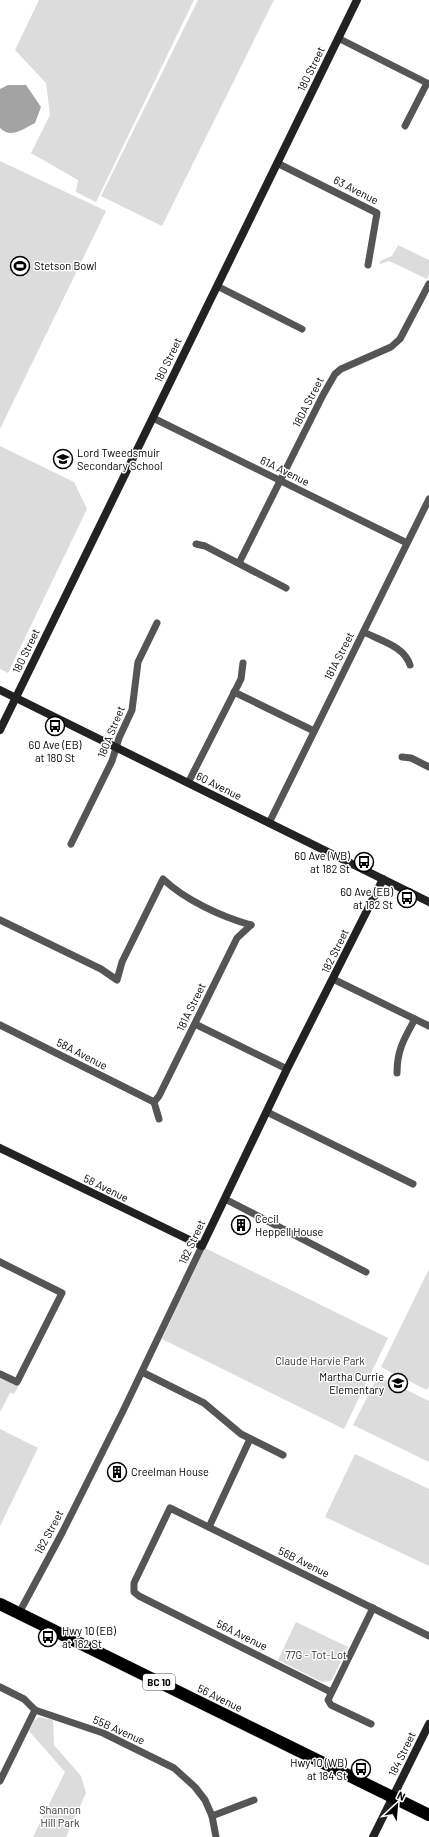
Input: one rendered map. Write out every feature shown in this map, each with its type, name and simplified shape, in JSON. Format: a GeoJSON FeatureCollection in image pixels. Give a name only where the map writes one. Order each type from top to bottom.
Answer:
{"type":"FeatureCollection","features":[{"type":"Feature","properties":{"kind":"highway","name":"56 Avenue"},"geometry":{"type":"LineString","coordinates":[[0,1604],[429,1815]]}},
{"type":"Feature","properties":{"kind":"street","name":"180 Street"},"geometry":{"type":"LineString","coordinates":[[0,730],[357,0]]}},
{"type":"Feature","properties":{"kind":"street"},"geometry":{"type":"LineString","coordinates":[[338,38],[427,83],[406,126]]}},
{"type":"Feature","properties":{"kind":"street","name":"63 Avenue"},"geometry":{"type":"LineString","coordinates":[[277,163],[377,213],[368,265]]}},
{"type":"Feature","properties":{"kind":"street","name":"180A Street"},"geometry":{"type":"LineString","coordinates":[[239,563],[335,374],[349,364],[391,347],[400,339],[429,284]]}},
{"type":"Feature","properties":{"kind":"street"},"geometry":{"type":"LineString","coordinates":[[217,286],[302,329]]}},
{"type":"Feature","properties":{"kind":"street","name":"61A Avenue"},"geometry":{"type":"LineString","coordinates":[[152,418],[407,543]]}},
{"type":"Feature","properties":{"kind":"street","name":"181A Street"},"geometry":{"type":"LineString","coordinates":[[269,823],[429,499]]}},
{"type":"Feature","properties":{"kind":"street"},"geometry":{"type":"LineString","coordinates":[[196,544],[239,563],[286,588]]}},
{"type":"Feature","properties":{"kind":"street","name":"180A Street"},"geometry":{"type":"LineString","coordinates":[[71,844],[112,760],[132,710],[138,662],[157,623]]}},
{"type":"Feature","properties":{"kind":"street"},"geometry":{"type":"LineString","coordinates":[[364,632],[401,651],[408,658],[410,665]]}},
{"type":"Feature","properties":{"kind":"street"},"geometry":{"type":"LineString","coordinates":[[188,783],[243,674],[243,663]]}},
{"type":"Feature","properties":{"kind":"street","name":"60 Avenue"},"geometry":{"type":"LineString","coordinates":[[0,690],[429,902]]}},
{"type":"Feature","properties":{"kind":"street"},"geometry":{"type":"LineString","coordinates":[[234,692],[314,731]]}},
{"type":"Feature","properties":{"kind":"street"},"geometry":{"type":"LineString","coordinates":[[402,757],[411,758],[429,767]]}},
{"type":"Feature","properties":{"kind":"street","name":"181A Street"},"geometry":{"type":"LineString","coordinates":[[0,920],[101,969],[118,980],[122,962],[163,879],[176,891],[234,920],[250,924],[237,938],[159,1096],[154,1102]]}},
{"type":"Feature","properties":{"kind":"street","name":"182 Street"},"geometry":{"type":"LineString","coordinates":[[19,1613],[62,1533],[142,1372],[287,1069],[383,879]]}},
{"type":"Feature","properties":{"kind":"street"},"geometry":{"type":"LineString","coordinates":[[333,979],[429,1026]]}},
{"type":"Feature","properties":{"kind":"street"},"geometry":{"type":"LineString","coordinates":[[398,1073],[397,1058],[402,1043],[415,1019]]}},
{"type":"Feature","properties":{"kind":"street"},"geometry":{"type":"LineString","coordinates":[[195,1024],[287,1069]]}},
{"type":"Feature","properties":{"kind":"street","name":"58A Avenue"},"geometry":{"type":"LineString","coordinates":[[0,1025],[154,1102]]}},
{"type":"Feature","properties":{"kind":"street"},"geometry":{"type":"LineString","coordinates":[[154,1102],[159,1119]]}},
{"type":"Feature","properties":{"kind":"street"},"geometry":{"type":"LineString","coordinates":[[267,1112],[413,1184]]}},
{"type":"Feature","properties":{"kind":"street","name":"58 Avenue"},"geometry":{"type":"LineString","coordinates":[[0,1148],[202,1246]]}},
{"type":"Feature","properties":{"kind":"street"},"geometry":{"type":"LineString","coordinates":[[225,1199],[366,1272]]}},
{"type":"Feature","properties":{"kind":"street"},"geometry":{"type":"LineString","coordinates":[[0,1262],[62,1293],[17,1382],[0,1374]]}},
{"type":"Feature","properties":{"kind":"street"},"geometry":{"type":"LineString","coordinates":[[142,1372],[204,1403],[233,1428],[250,1439],[283,1455]]}},
{"type":"Feature","properties":{"kind":"street"},"geometry":{"type":"LineString","coordinates":[[209,1527],[250,1439]]}},
{"type":"Feature","properties":{"kind":"street","name":"56B Avenue"},"geometry":{"type":"LineString","coordinates":[[134,1592],[134,1583],[170,1508],[429,1636]]}},
{"type":"Feature","properties":{"kind":"street","name":"56A Avenue"},"geometry":{"type":"LineString","coordinates":[[134,1592],[139,1596],[331,1692]]}},
{"type":"Feature","properties":{"kind":"street"},"geometry":{"type":"LineString","coordinates":[[371,1724],[331,1705],[328,1700],[373,1608]]}},
{"type":"Feature","properties":{"kind":"street","name":"55B Avenue"},"geometry":{"type":"LineString","coordinates":[[0,1687],[24,1699],[35,1710],[103,1733],[174,1768],[195,1787],[204,1800],[212,1816],[216,1837]]}},
{"type":"Feature","properties":{"kind":"street"},"geometry":{"type":"LineString","coordinates":[[0,1781],[35,1710]]}},
{"type":"Feature","properties":{"kind":"street","name":"184 Street"},"geometry":{"type":"LineString","coordinates":[[373,1837],[429,1724]]}},
{"type":"Feature","properties":{"kind":"street"},"geometry":{"type":"LineString","coordinates":[[212,1816],[254,1800]]}},
{"type":"Feature","properties":{"kind":"green space"},"geometry":{"type":"Polygon","coordinates":[[[39,0],[194,0],[96,202],[76,192],[78,180],[31,153],[50,115],[46,83],[15,50],[39,0]]]}},
{"type":"Feature","properties":{"kind":"green space"},"geometry":{"type":"Polygon","coordinates":[[[198,0],[274,0],[162,226],[101,196],[198,0]]]}},
{"type":"Feature","properties":{"kind":"green space"},"geometry":{"type":"Polygon","coordinates":[[[0,161],[106,211],[0,429],[0,161]]]}},
{"type":"Feature","properties":{"kind":"green space"},"geometry":{"type":"Polygon","coordinates":[[[398,245],[429,260],[429,274],[427,279],[389,261],[380,264],[380,261],[392,256],[398,245]]]}},
{"type":"Feature","properties":{"kind":"green space"},"geometry":{"type":"Polygon","coordinates":[[[0,446],[74,482],[87,509],[8,673],[0,669],[0,446]]]}},
{"type":"Feature","properties":{"kind":"green space","name":"Claude Harvie Park"},"geometry":{"type":"Polygon","coordinates":[[[205,1248],[388,1338],[344,1429],[162,1339],[205,1248]]]}},
{"type":"Feature","properties":{"kind":"green space"},"geometry":{"type":"Polygon","coordinates":[[[429,1269],[429,1386],[427,1390],[381,1367],[429,1269]]]}},
{"type":"Feature","properties":{"kind":"green space"},"geometry":{"type":"Polygon","coordinates":[[[0,1376],[16,1384],[18,1387],[14,1394],[10,1393],[0,1412],[0,1376]]]}},
{"type":"Feature","properties":{"kind":"green space"},"geometry":{"type":"Polygon","coordinates":[[[378,1376],[429,1401],[429,1462],[353,1425],[378,1376]]]}},
{"type":"Feature","properties":{"kind":"green space"},"geometry":{"type":"Polygon","coordinates":[[[0,1429],[38,1448],[0,1526],[0,1429]]]}},
{"type":"Feature","properties":{"kind":"green space"},"geometry":{"type":"Polygon","coordinates":[[[355,1454],[429,1489],[429,1566],[325,1517],[355,1454]]]}},
{"type":"Feature","properties":{"kind":"green space","name":"77G - Tot-Lot"},"geometry":{"type":"Polygon","coordinates":[[[296,1622],[348,1647],[331,1681],[322,1682],[278,1660],[296,1622]]]}},
{"type":"Feature","properties":{"kind":"green space","name":"Shannon Hill Park"},"geometry":{"type":"Polygon","coordinates":[[[39,1717],[53,1720],[54,1745],[81,1776],[86,1793],[66,1837],[33,1837],[65,1772],[29,1731],[34,1721],[39,1717]]]}},
{"type":"Feature","properties":{"kind":"shaded area"},"geometry":{"type":"Polygon","coordinates":[[[8,85],[26,85],[41,107],[35,123],[13,133],[8,133],[0,128],[0,89],[8,85]]]}},
{"type":"Feature","properties":{"kind":"place","name":"Stetson Bowl"},"geometry":{"type":"Point","coordinates":[20,266]}},
{"type":"Feature","properties":{"kind":"place","name":"Lord Tweedsmuir Secondary School"},"geometry":{"type":"Point","coordinates":[63,459]}},
{"type":"Feature","properties":{"kind":"place","name":"60 Ave (EB) at 180 St"},"geometry":{"type":"Point","coordinates":[55,726]}},
{"type":"Feature","properties":{"kind":"place","name":"60 Ave (WB) at 182 St"},"geometry":{"type":"Point","coordinates":[364,862]}},
{"type":"Feature","properties":{"kind":"place","name":"60 Ave (EB) at 182 St"},"geometry":{"type":"Point","coordinates":[407,898]}},
{"type":"Feature","properties":{"kind":"place","name":"Cecil Heppell House"},"geometry":{"type":"Point","coordinates":[241,1225]}},
{"type":"Feature","properties":{"kind":"place","name":"Martha Currie Elementary"},"geometry":{"type":"Point","coordinates":[398,1383]}},
{"type":"Feature","properties":{"kind":"place","name":"Creelman House"},"geometry":{"type":"Point","coordinates":[117,1472]}},
{"type":"Feature","properties":{"kind":"place","name":"Hwy 10 (EB) at 182 St"},"geometry":{"type":"Point","coordinates":[48,1637]}},
{"type":"Feature","properties":{"kind":"place","name":"Hwy 10 (WB) at 184 St"},"geometry":{"type":"Point","coordinates":[361,1769]}}]}
